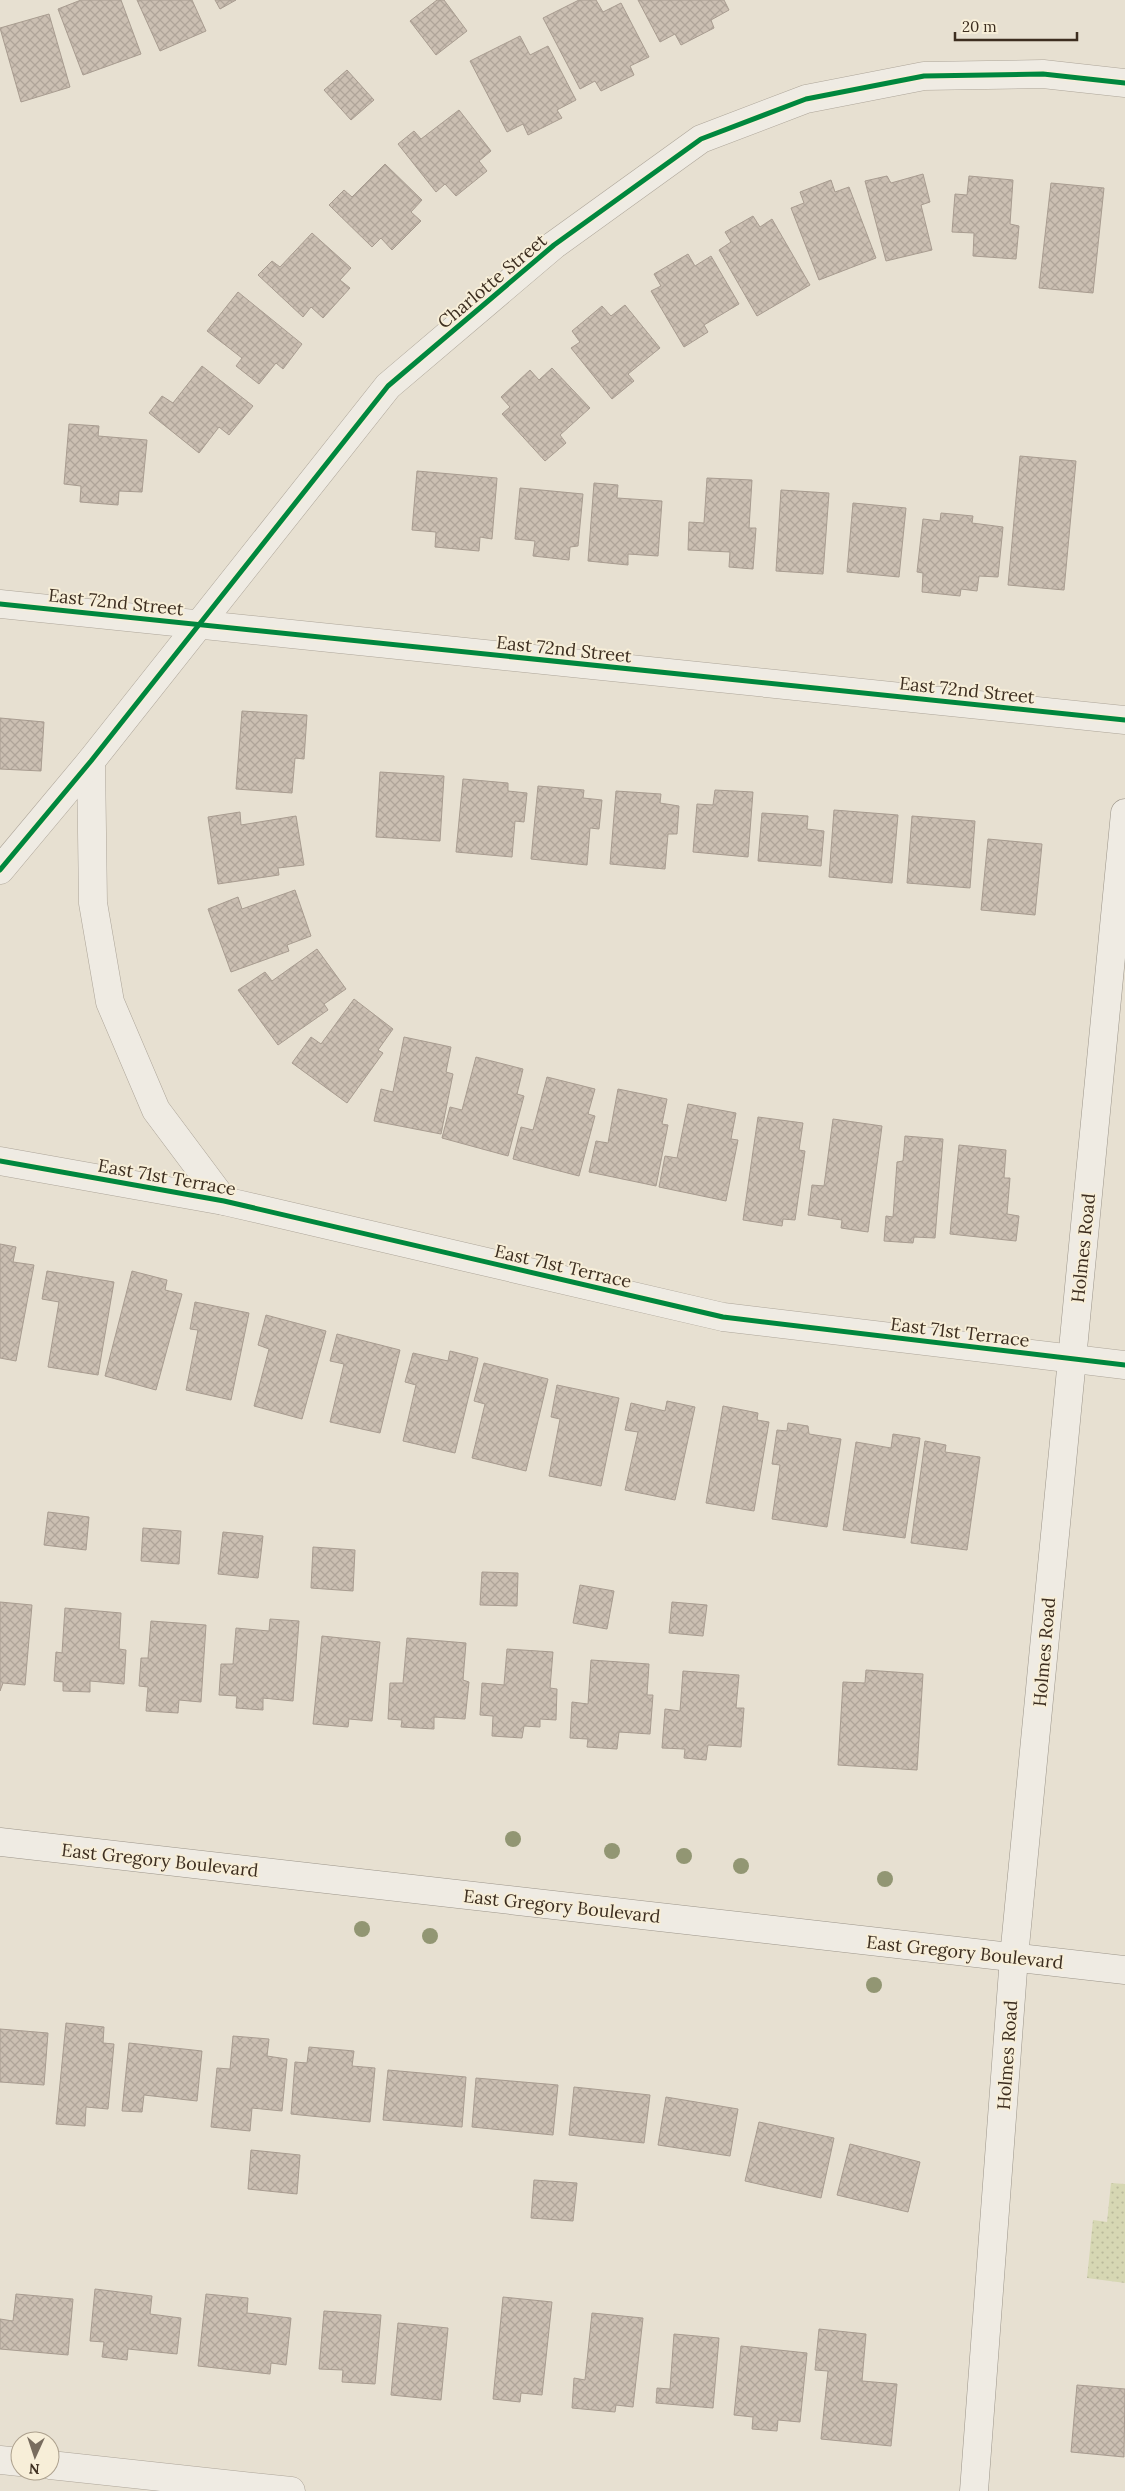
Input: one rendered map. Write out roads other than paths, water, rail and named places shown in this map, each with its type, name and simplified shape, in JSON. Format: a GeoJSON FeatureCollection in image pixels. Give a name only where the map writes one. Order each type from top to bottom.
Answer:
{"type":"FeatureCollection","features":[{"type":"Feature","properties":{"kind":"street","name":"Charlotte Street"},"geometry":{"type":"LineString","coordinates":[[91,761],[388,386],[554,245],[701,140],[806,99],[924,76],[1043,74],[1125,82]]}},
{"type":"Feature","properties":{"kind":"street","name":"East 72nd Street"},"geometry":{"type":"LineString","coordinates":[[0,604],[1125,720]]}},
{"type":"Feature","properties":{"kind":"street"},"geometry":{"type":"LineString","coordinates":[[0,870],[91,761]]}},
{"type":"Feature","properties":{"kind":"street"},"geometry":{"type":"LineString","coordinates":[[91,761],[93,903],[110,1002],[156,1110],[224,1201]]}},
{"type":"Feature","properties":{"kind":"street","name":"Holmes Road"},"geometry":{"type":"LineString","coordinates":[[974,2491],[1014,1958],[1125,813]]}},
{"type":"Feature","properties":{"kind":"street","name":"East 71st Terrace"},"geometry":{"type":"LineString","coordinates":[[0,1161],[224,1201],[723,1317],[1125,1365]]}},
{"type":"Feature","properties":{"kind":"street","name":"East Gregory Boulevard"},"geometry":{"type":"LineString","coordinates":[[0,1842],[1125,1970]]}},
{"type":"Feature","properties":{"kind":"street"},"geometry":{"type":"LineString","coordinates":[[60,2466],[291,2491]]}}]}
